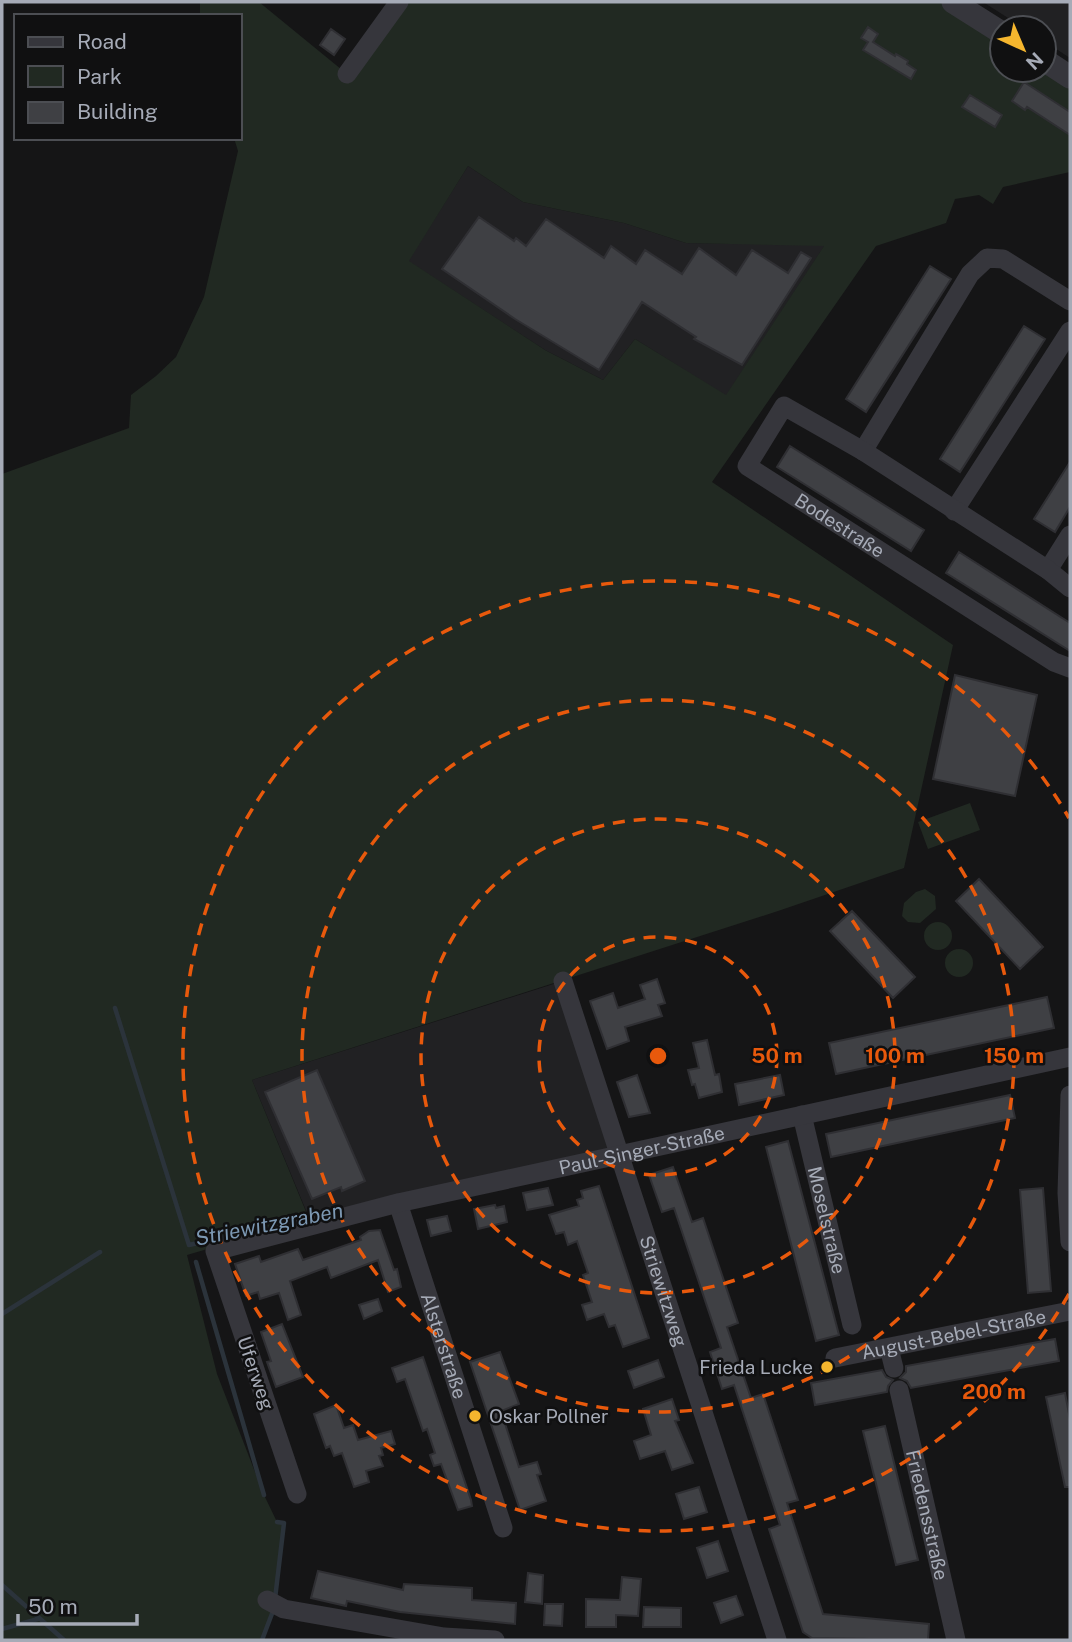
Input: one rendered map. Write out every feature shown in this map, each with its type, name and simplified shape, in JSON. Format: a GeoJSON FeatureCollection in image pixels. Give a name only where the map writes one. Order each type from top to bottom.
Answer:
{"type":"FeatureCollection","features":[{"type":"Feature","properties":{"kind":"street"},"geometry":{"type":"LineString","coordinates":[[347,74],[399,2]]}},
{"type":"Feature","properties":{"kind":"street"},"geometry":{"type":"LineString","coordinates":[[953,2],[988,24]]}},
{"type":"Feature","properties":{"kind":"street"},"geometry":{"type":"LineString","coordinates":[[863,451],[970,274],[987,258],[999,258],[1070,301]]}},
{"type":"Feature","properties":{"kind":"street"},"geometry":{"type":"LineString","coordinates":[[954,511],[1070,331]]}},
{"type":"Feature","properties":{"kind":"street","name":"Bodestraße"},"geometry":{"type":"LineString","coordinates":[[1070,588],[1048,570],[863,451],[784,405],[747,466],[1054,662],[1070,668]]}},
{"type":"Feature","properties":{"kind":"street"},"geometry":{"type":"LineString","coordinates":[[1048,570],[1070,535]]}},
{"type":"Feature","properties":{"kind":"street","name":"Striewitzweg"},"geometry":{"type":"LineString","coordinates":[[563,981],[777,1640]]}},
{"type":"Feature","properties":{"kind":"street","name":"Paul-Singer-Straße"},"geometry":{"type":"LineString","coordinates":[[215,1251],[398,1203],[1070,1057]]}},
{"type":"Feature","properties":{"kind":"street"},"geometry":{"type":"LineString","coordinates":[[1070,1095],[1067,1193],[1070,1242]]}},
{"type":"Feature","properties":{"kind":"street","name":"Moselstraße"},"geometry":{"type":"LineString","coordinates":[[802,1115],[852,1325]]}},
{"type":"Feature","properties":{"kind":"street","name":"Alsterstraße"},"geometry":{"type":"LineString","coordinates":[[398,1203],[503,1528]]}},
{"type":"Feature","properties":{"kind":"street","name":"Uferweg"},"geometry":{"type":"LineString","coordinates":[[215,1251],[297,1494]]}},
{"type":"Feature","properties":{"kind":"street","name":"August-Bebel-Straße"},"geometry":{"type":"LineString","coordinates":[[835,1358],[1070,1311]]}},
{"type":"Feature","properties":{"kind":"street"},"geometry":{"type":"LineString","coordinates":[[889,1348],[894,1368]]}},
{"type":"Feature","properties":{"kind":"street","name":"Friedensstraße"},"geometry":{"type":"LineString","coordinates":[[899,1390],[956,1640]]}},
{"type":"Feature","properties":{"kind":"street"},"geometry":{"type":"LineString","coordinates":[[276,1604],[443,1639],[495,1640]]}},
{"type":"Feature","properties":{"kind":"shaded area"},"geometry":{"type":"Polygon","coordinates":[[[983,2],[1070,2],[1070,58],[1058,50],[1058,14],[1002,14],[983,2]]]}},
{"type":"Feature","properties":{"kind":"shaded area"},"geometry":{"type":"Polygon","coordinates":[[[468,166],[523,202],[624,223],[686,243],[825,245],[726,396],[635,339],[603,380],[545,350],[408,261],[468,166]]]}},
{"type":"Feature","properties":{"kind":"shaded area"},"geometry":{"type":"Polygon","coordinates":[[[563,981],[620,1153],[312,1225],[252,1080],[563,981]]]}},
{"type":"Feature","properties":{"kind":"green space"},"geometry":{"type":"Polygon","coordinates":[[[200,2],[259,2],[347,74],[399,2],[953,2],[988,24],[988,84],[1058,84],[1058,74],[1070,77],[1070,172],[1003,187],[993,204],[979,195],[955,199],[946,223],[876,246],[712,482],[953,645],[904,868],[252,1080],[309,1219],[187,1255],[217,1374],[264,1495],[277,1522],[284,1523],[272,1616],[262,1640],[2,1640],[2,474],[129,428],[131,395],[176,357],[204,297],[238,151],[235,140],[242,140],[242,14],[200,14],[200,2]],[[468,166],[409,261],[545,350],[603,380],[635,339],[726,395],[824,246],[686,243],[624,223],[523,202],[468,166]]]}},
{"type":"Feature","properties":{"kind":"green space"},"geometry":{"type":"Polygon","coordinates":[[[970,803],[980,830],[928,849],[918,822],[970,803]]]}},
{"type":"Feature","properties":{"kind":"green space"},"geometry":{"type":"Polygon","coordinates":[[[925,889],[935,896],[936,909],[920,923],[908,922],[902,916],[904,903],[916,892],[925,889]]]}},
{"type":"Feature","properties":{"kind":"green space"},"geometry":{"type":"Polygon","coordinates":[[[938,922],[948,926],[952,936],[948,946],[938,950],[928,946],[924,936],[928,926],[938,922]]]}},
{"type":"Feature","properties":{"kind":"green space"},"geometry":{"type":"Polygon","coordinates":[[[959,949],[969,953],[973,963],[969,973],[959,977],[949,973],[945,963],[949,953],[959,949]]]}},
{"type":"Feature","properties":{"kind":"building"},"geometry":{"type":"Polygon","coordinates":[[[868,27],[878,34],[873,42],[908,61],[907,64],[916,70],[911,79],[863,50],[868,42],[861,38],[868,27]]]}},
{"type":"Feature","properties":{"kind":"building"},"geometry":{"type":"Polygon","coordinates":[[[331,29],[345,39],[334,55],[320,45],[331,29]]]}},
{"type":"Feature","properties":{"kind":"building"},"geometry":{"type":"Polygon","coordinates":[[[1023,84],[1027,84],[1070,112],[1070,135],[1027,107],[1025,110],[1012,101],[1023,84]]]}},
{"type":"Feature","properties":{"kind":"building"},"geometry":{"type":"Polygon","coordinates":[[[970,95],[1002,115],[995,127],[962,107],[970,95]]]}},
{"type":"Feature","properties":{"kind":"building"},"geometry":{"type":"Polygon","coordinates":[[[479,217],[526,246],[546,219],[604,258],[611,246],[636,264],[645,250],[682,274],[699,248],[736,275],[752,250],[788,273],[801,252],[811,258],[742,365],[694,339],[696,337],[642,302],[599,370],[515,319],[442,269],[479,217]]]}},
{"type":"Feature","properties":{"kind":"building"},"geometry":{"type":"Polygon","coordinates":[[[930,266],[951,279],[866,412],[846,399],[930,266]]]}},
{"type":"Feature","properties":{"kind":"building"},"geometry":{"type":"Polygon","coordinates":[[[1024,326],[1045,339],[960,472],[940,459],[1024,326]]]}},
{"type":"Feature","properties":{"kind":"building"},"geometry":{"type":"Polygon","coordinates":[[[790,446],[924,530],[911,551],[777,467],[790,446]]]}},
{"type":"Feature","properties":{"kind":"building"},"geometry":{"type":"Polygon","coordinates":[[[1070,462],[1070,507],[1055,532],[1034,519],[1070,462]]]}},
{"type":"Feature","properties":{"kind":"building"},"geometry":{"type":"Polygon","coordinates":[[[959,552],[1070,623],[1070,651],[946,573],[959,552]]]}},
{"type":"Feature","properties":{"kind":"building"},"geometry":{"type":"Polygon","coordinates":[[[955,675],[1037,695],[1015,796],[933,779],[955,675]]]}},
{"type":"Feature","properties":{"kind":"building"},"geometry":{"type":"Polygon","coordinates":[[[979,879],[1043,947],[1020,969],[956,901],[979,879]]]}},
{"type":"Feature","properties":{"kind":"building"},"geometry":{"type":"Polygon","coordinates":[[[852,911],[915,977],[893,998],[830,931],[852,911]]]}},
{"type":"Feature","properties":{"kind":"building"},"geometry":{"type":"Polygon","coordinates":[[[657,979],[665,1003],[658,1005],[662,1016],[625,1027],[629,1041],[607,1049],[590,1001],[613,993],[618,1008],[645,999],[640,985],[657,979]]]}},
{"type":"Feature","properties":{"kind":"building"},"geometry":{"type":"Polygon","coordinates":[[[1047,997],[1054,1028],[836,1074],[829,1043],[1047,997]]]}},
{"type":"Feature","properties":{"kind":"building"},"geometry":{"type":"Polygon","coordinates":[[[707,1040],[715,1075],[719,1074],[722,1092],[699,1098],[688,1070],[699,1068],[693,1043],[707,1040]]]}},
{"type":"Feature","properties":{"kind":"building"},"geometry":{"type":"Polygon","coordinates":[[[317,1070],[365,1181],[312,1199],[265,1092],[317,1070]]]}},
{"type":"Feature","properties":{"kind":"building"},"geometry":{"type":"Polygon","coordinates":[[[637,1075],[650,1113],[629,1117],[617,1082],[637,1075]]]}},
{"type":"Feature","properties":{"kind":"building"},"geometry":{"type":"Polygon","coordinates":[[[780,1075],[784,1095],[739,1105],[735,1084],[780,1075]]]}},
{"type":"Feature","properties":{"kind":"building"},"geometry":{"type":"Polygon","coordinates":[[[1010,1095],[1015,1118],[831,1157],[826,1134],[1010,1095]]]}},
{"type":"Feature","properties":{"kind":"building"},"geometry":{"type":"Polygon","coordinates":[[[788,1141],[839,1335],[816,1341],[766,1147],[788,1141]]]}},
{"type":"Feature","properties":{"kind":"building"},"geometry":{"type":"Polygon","coordinates":[[[673,1167],[692,1222],[703,1218],[738,1323],[727,1327],[751,1398],[763,1394],[798,1500],[787,1503],[823,1614],[929,1624],[928,1640],[812,1638],[803,1632],[769,1529],[780,1525],[734,1385],[722,1389],[710,1352],[721,1348],[674,1208],[662,1212],[649,1175],[673,1167]]]}},
{"type":"Feature","properties":{"kind":"building"},"geometry":{"type":"Polygon","coordinates":[[[599,1186],[649,1338],[623,1347],[615,1325],[609,1327],[604,1314],[587,1320],[582,1305],[592,1302],[583,1275],[588,1273],[577,1241],[568,1245],[564,1232],[556,1234],[549,1215],[579,1206],[577,1200],[583,1198],[581,1191],[599,1186]]]}},
{"type":"Feature","properties":{"kind":"building"},"geometry":{"type":"Polygon","coordinates":[[[548,1188],[553,1205],[527,1210],[523,1193],[548,1188]]]}},
{"type":"Feature","properties":{"kind":"building"},"geometry":{"type":"Polygon","coordinates":[[[1043,1188],[1051,1291],[1028,1293],[1020,1190],[1043,1188]]]}},
{"type":"Feature","properties":{"kind":"building"},"geometry":{"type":"Polygon","coordinates":[[[495,1205],[496,1208],[504,1206],[507,1222],[478,1229],[474,1209],[495,1205]]]}},
{"type":"Feature","properties":{"kind":"building"},"geometry":{"type":"Polygon","coordinates":[[[447,1216],[451,1231],[431,1236],[427,1220],[447,1216]]]}},
{"type":"Feature","properties":{"kind":"building"},"geometry":{"type":"Polygon","coordinates":[[[380,1230],[394,1270],[397,1269],[401,1287],[388,1292],[378,1260],[331,1278],[327,1267],[290,1281],[301,1315],[288,1320],[279,1293],[260,1299],[258,1292],[246,1296],[235,1264],[259,1256],[261,1262],[298,1249],[303,1260],[361,1240],[360,1237],[369,1231],[380,1230]]]}},
{"type":"Feature","properties":{"kind":"building"},"geometry":{"type":"Polygon","coordinates":[[[378,1299],[382,1311],[364,1319],[359,1305],[378,1299]]]}},
{"type":"Feature","properties":{"kind":"building"},"geometry":{"type":"Polygon","coordinates":[[[282,1324],[303,1377],[276,1387],[267,1362],[271,1361],[261,1332],[282,1324]]]}},
{"type":"Feature","properties":{"kind":"building"},"geometry":{"type":"Polygon","coordinates":[[[1055,1339],[1059,1361],[911,1388],[907,1381],[900,1378],[906,1372],[906,1366],[1055,1339]]]}},
{"type":"Feature","properties":{"kind":"building"},"geometry":{"type":"Polygon","coordinates":[[[500,1352],[519,1404],[501,1411],[519,1467],[537,1462],[541,1474],[537,1475],[546,1501],[520,1510],[470,1362],[500,1352]]]}},
{"type":"Feature","properties":{"kind":"building"},"geometry":{"type":"Polygon","coordinates":[[[423,1357],[471,1500],[472,1506],[458,1510],[441,1464],[434,1466],[430,1455],[435,1453],[427,1429],[423,1431],[405,1379],[397,1382],[392,1368],[423,1357]]]}},
{"type":"Feature","properties":{"kind":"building"},"geometry":{"type":"Polygon","coordinates":[[[658,1360],[664,1377],[634,1388],[628,1371],[658,1360]]]}},
{"type":"Feature","properties":{"kind":"building"},"geometry":{"type":"Polygon","coordinates":[[[882,1370],[886,1377],[893,1380],[887,1392],[815,1405],[811,1383],[882,1370]]]}},
{"type":"Feature","properties":{"kind":"building"},"geometry":{"type":"Polygon","coordinates":[[[1065,1393],[1070,1419],[1070,1487],[1065,1487],[1046,1397],[1065,1393]]]}},
{"type":"Feature","properties":{"kind":"building"},"geometry":{"type":"Polygon","coordinates":[[[672,1399],[679,1420],[675,1421],[693,1463],[672,1470],[665,1451],[640,1459],[634,1441],[651,1435],[643,1409],[672,1399]]]}},
{"type":"Feature","properties":{"kind":"building"},"geometry":{"type":"Polygon","coordinates":[[[336,1405],[344,1428],[353,1425],[358,1440],[391,1431],[395,1444],[381,1448],[383,1455],[379,1456],[383,1466],[366,1471],[369,1482],[354,1487],[342,1453],[334,1456],[330,1446],[326,1448],[314,1414],[336,1405]]]}},
{"type":"Feature","properties":{"kind":"building"},"geometry":{"type":"Polygon","coordinates":[[[885,1426],[918,1560],[896,1565],[863,1431],[885,1426]]]}},
{"type":"Feature","properties":{"kind":"building"},"geometry":{"type":"Polygon","coordinates":[[[699,1487],[707,1512],[684,1519],[676,1494],[699,1487]]]}},
{"type":"Feature","properties":{"kind":"building"},"geometry":{"type":"Polygon","coordinates":[[[718,1541],[728,1571],[707,1578],[697,1548],[718,1541]]]}},
{"type":"Feature","properties":{"kind":"building"},"geometry":{"type":"Polygon","coordinates":[[[318,1571],[403,1590],[404,1584],[472,1588],[472,1600],[516,1603],[515,1624],[400,1612],[347,1601],[346,1606],[311,1598],[318,1571]]]}},
{"type":"Feature","properties":{"kind":"building"},"geometry":{"type":"Polygon","coordinates":[[[528,1573],[543,1575],[542,1604],[525,1602],[528,1573]]]}},
{"type":"Feature","properties":{"kind":"building"},"geometry":{"type":"Polygon","coordinates":[[[622,1577],[641,1579],[638,1616],[616,1615],[616,1627],[586,1627],[586,1599],[620,1600],[622,1577]]]}},
{"type":"Feature","properties":{"kind":"building"},"geometry":{"type":"Polygon","coordinates":[[[736,1596],[743,1615],[721,1623],[714,1603],[736,1596]]]}},
{"type":"Feature","properties":{"kind":"building"},"geometry":{"type":"Polygon","coordinates":[[[545,1604],[563,1604],[562,1626],[544,1625],[545,1604]]]}},
{"type":"Feature","properties":{"kind":"building"},"geometry":{"type":"Polygon","coordinates":[[[644,1607],[681,1608],[681,1627],[643,1627],[644,1607]]]}},
{"type":"Feature","properties":{"kind":"waterway","name":"Striewitzgraben"},"geometry":{"type":"LineString","coordinates":[[115,1008],[189,1245],[257,1230]]}},
{"type":"Feature","properties":{"kind":"waterway"},"geometry":{"type":"LineString","coordinates":[[2,1314],[100,1252]]}},
{"type":"Feature","properties":{"kind":"waterway","name":"Striewitzgraben"},"geometry":{"type":"LineString","coordinates":[[196,1262],[264,1495]]}},
{"type":"Feature","properties":{"kind":"waterway","name":"Striewitzgraben"},"geometry":{"type":"LineString","coordinates":[[275,1599],[284,1523],[277,1522]]}},
{"type":"Feature","properties":{"kind":"waterway"},"geometry":{"type":"LineString","coordinates":[[2,1585],[64,1640]]}},
{"type":"Feature","properties":{"kind":"waterway","name":"Striewitzgraben"},"geometry":{"type":"LineString","coordinates":[[262,1640],[273,1611]]}},
{"type":"Feature","properties":{"kind":"waterway"},"geometry":{"type":"LineString","coordinates":[[2,1629],[38,1619]]}},
{"type":"Feature","properties":{"kind":"place","name":"Frieda Lucke"},"geometry":{"type":"Point","coordinates":[827,1367]}},
{"type":"Feature","properties":{"kind":"place","name":"Oskar Pollner"},"geometry":{"type":"Point","coordinates":[475,1416]}}]}
